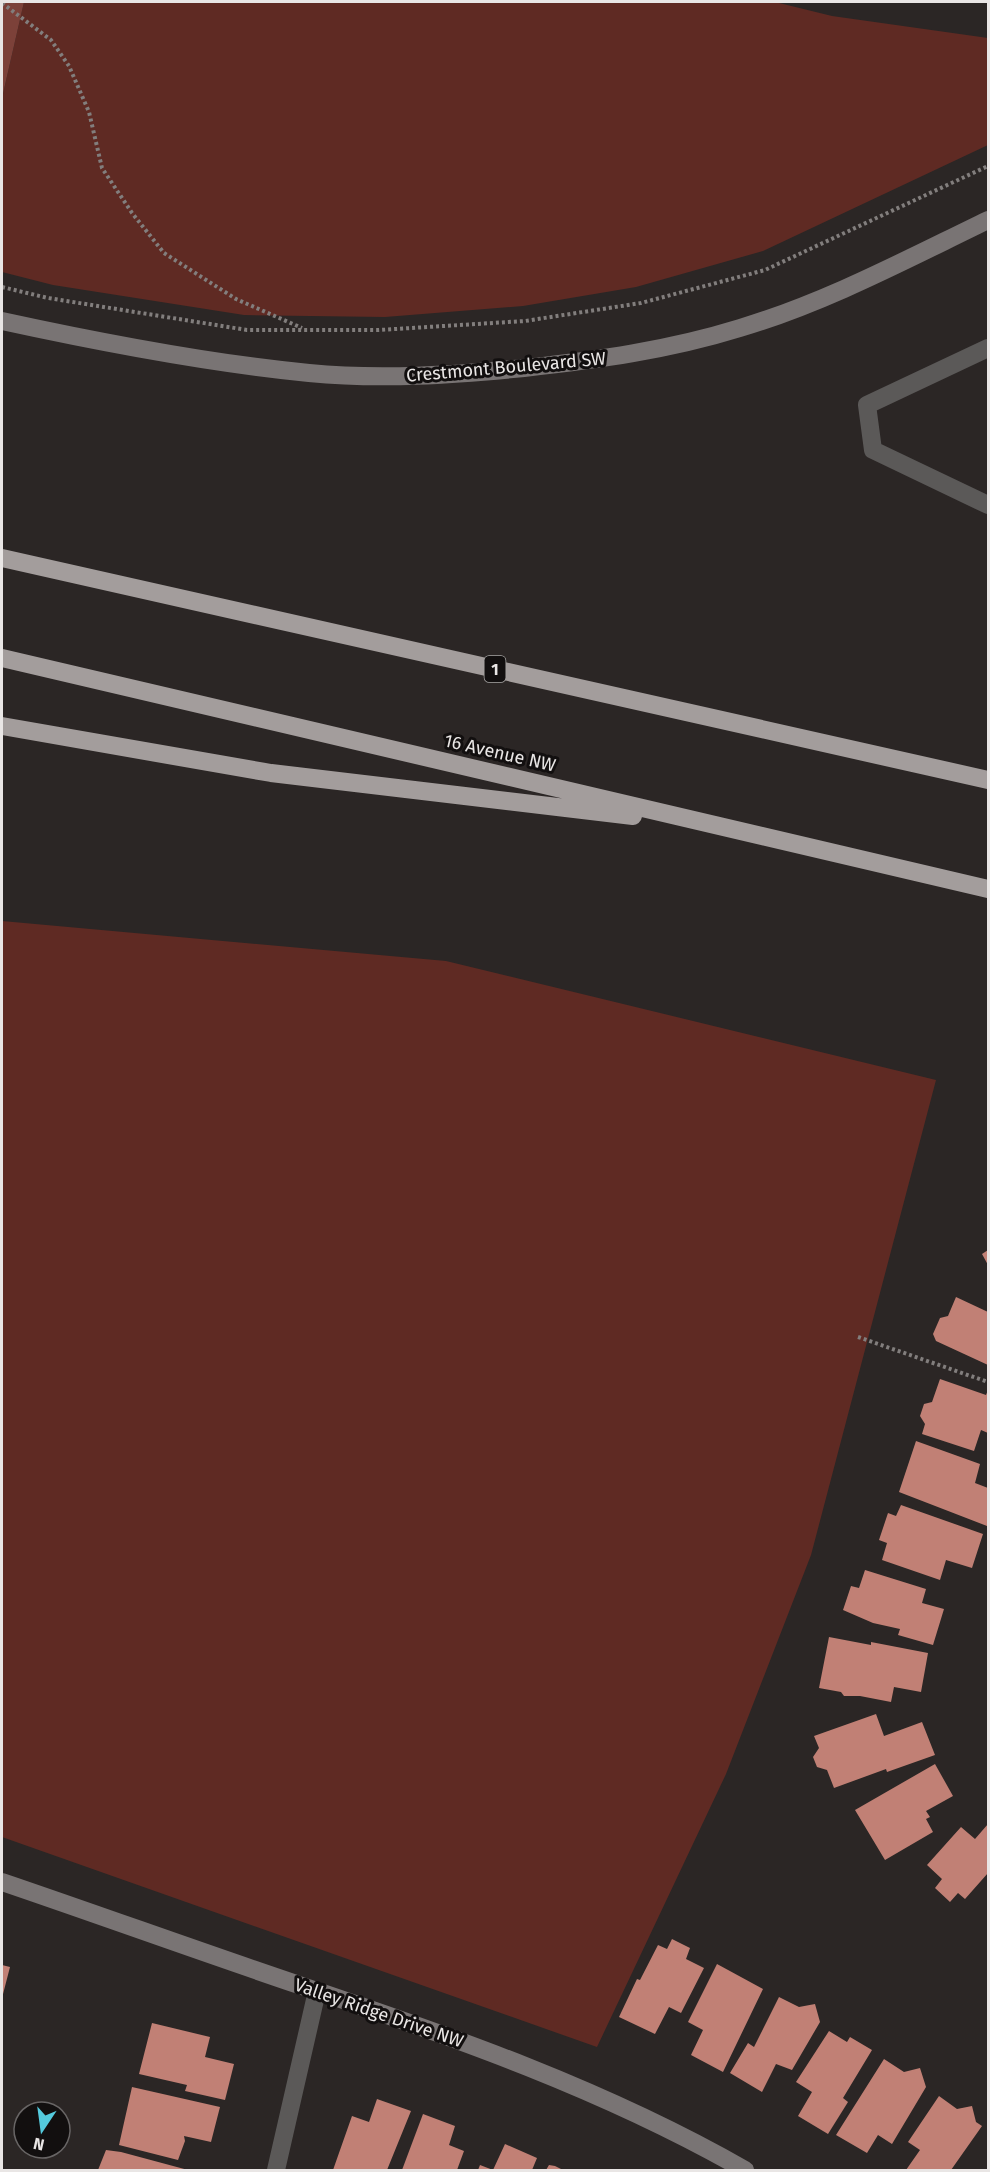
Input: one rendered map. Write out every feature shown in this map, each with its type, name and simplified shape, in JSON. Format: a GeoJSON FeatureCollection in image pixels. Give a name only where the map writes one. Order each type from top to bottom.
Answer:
{"type":"FeatureCollection","features":[{"type":"Feature","properties":{"kind":"highway","name":"1"},"geometry":{"type":"LineString","coordinates":[[2,558],[988,780]]}},
{"type":"Feature","properties":{"kind":"highway","name":"16 Avenue NW"},"geometry":{"type":"LineString","coordinates":[[2,658],[988,889]]}},
{"type":"Feature","properties":{"kind":"highway"},"geometry":{"type":"LineString","coordinates":[[2,726],[272,773],[721,826]]}},
{"type":"Feature","properties":{"kind":"street","name":"Crestmont Boulevard SW"},"geometry":{"type":"LineString","coordinates":[[2,321],[94,341],[202,360],[311,374],[413,376],[517,369],[631,354],[741,328],[840,291],[988,220]]}},
{"type":"Feature","properties":{"kind":"street"},"geometry":{"type":"LineString","coordinates":[[988,348],[867,405],[873,450],[988,505]]}},
{"type":"Feature","properties":{"kind":"street","name":"Valley Ridge Drive NW"},"geometry":{"type":"LineString","coordinates":[[2,1882],[415,2023],[537,2070],[650,2118],[745,2170]]}},
{"type":"Feature","properties":{"kind":"street"},"geometry":{"type":"LineString","coordinates":[[276,2170],[317,1991]]}},
{"type":"Feature","properties":{"kind":"path"},"geometry":{"type":"LineString","coordinates":[[2,3],[51,39],[69,66],[89,112],[102,168],[132,213],[164,253],[236,299],[306,330]]}},
{"type":"Feature","properties":{"kind":"path"},"geometry":{"type":"LineString","coordinates":[[2,287],[48,298],[247,330],[379,330],[525,321],[641,303],[765,270],[988,166]]}},
{"type":"Feature","properties":{"kind":"path"},"geometry":{"type":"LineString","coordinates":[[858,1337],[988,1382]]}},
{"type":"Feature","properties":{"kind":"shaded area"},"geometry":{"type":"Polygon","coordinates":[[[2,2],[24,2],[2,98],[2,2]]]}},
{"type":"Feature","properties":{"kind":"shaded area"},"geometry":{"type":"Polygon","coordinates":[[[24,2],[775,2],[832,16],[988,38],[988,145],[763,251],[636,287],[523,306],[385,317],[244,315],[53,285],[2,272],[2,98],[24,2]]]}},
{"type":"Feature","properties":{"kind":"shaded area"},"geometry":{"type":"Polygon","coordinates":[[[2,921],[446,961],[936,1080],[811,1555],[726,1774],[597,2047],[2,1837],[2,921]]]}},
{"type":"Feature","properties":{"kind":"building"},"geometry":{"type":"Polygon","coordinates":[[[988,1250],[988,1265],[982,1254],[988,1250]]]}},
{"type":"Feature","properties":{"kind":"building"},"geometry":{"type":"Polygon","coordinates":[[[956,1297],[988,1312],[988,1365],[936,1341],[933,1334],[940,1318],[948,1316],[956,1297]]]}},
{"type":"Feature","properties":{"kind":"building"},"geometry":{"type":"Polygon","coordinates":[[[940,1379],[986,1395],[988,1390],[988,1433],[981,1430],[974,1451],[922,1434],[925,1424],[920,1416],[924,1404],[932,1402],[940,1379]]]}},
{"type":"Feature","properties":{"kind":"building"},"geometry":{"type":"Polygon","coordinates":[[[916,1441],[980,1464],[975,1483],[988,1488],[987,1526],[899,1492],[916,1441]]]}},
{"type":"Feature","properties":{"kind":"building"},"geometry":{"type":"Polygon","coordinates":[[[901,1505],[983,1534],[972,1568],[946,1560],[940,1580],[882,1560],[887,1543],[879,1540],[888,1513],[896,1516],[901,1505]]]}},
{"type":"Feature","properties":{"kind":"building"},"geometry":{"type":"Polygon","coordinates":[[[865,1570],[926,1589],[922,1603],[944,1609],[933,1645],[898,1635],[900,1629],[873,1623],[843,1610],[851,1586],[859,1588],[865,1570]]]}},
{"type":"Feature","properties":{"kind":"building"},"geometry":{"type":"Polygon","coordinates":[[[829,1637],[928,1653],[921,1692],[894,1687],[891,1702],[860,1696],[844,1696],[841,1692],[819,1688],[829,1637]]]}},
{"type":"Feature","properties":{"kind":"building"},"geometry":{"type":"Polygon","coordinates":[[[876,1714],[884,1736],[922,1722],[935,1755],[887,1772],[886,1769],[834,1788],[827,1770],[817,1767],[813,1757],[819,1748],[814,1736],[876,1714]]]}},
{"type":"Feature","properties":{"kind":"building"},"geometry":{"type":"Polygon","coordinates":[[[935,1764],[953,1796],[926,1811],[930,1817],[926,1819],[933,1832],[885,1860],[855,1810],[935,1764]]]}},
{"type":"Feature","properties":{"kind":"building"},"geometry":{"type":"Polygon","coordinates":[[[988,1824],[988,1873],[965,1899],[958,1893],[950,1902],[935,1888],[942,1879],[927,1865],[961,1827],[975,1839],[988,1824]]]}},
{"type":"Feature","properties":{"kind":"building"},"geometry":{"type":"Polygon","coordinates":[[[672,1939],[690,1948],[686,1959],[704,1968],[681,2013],[669,2007],[655,2034],[619,2017],[637,1979],[640,1980],[658,1945],[667,1949],[672,1939]]]}},
{"type":"Feature","properties":{"kind":"building"},"geometry":{"type":"Polygon","coordinates":[[[717,1964],[763,1989],[723,2072],[691,2055],[703,2030],[688,2022],[717,1964]]]}},
{"type":"Feature","properties":{"kind":"building"},"geometry":{"type":"Polygon","coordinates":[[[2,1965],[10,1967],[2,1998],[2,1965]]]}},
{"type":"Feature","properties":{"kind":"building"},"geometry":{"type":"Polygon","coordinates":[[[779,1997],[799,2007],[815,2004],[820,2022],[792,2070],[776,2064],[762,2092],[730,2073],[748,2043],[754,2047],[779,1997]]]}},
{"type":"Feature","properties":{"kind":"building"},"geometry":{"type":"Polygon","coordinates":[[[152,2023],[210,2037],[205,2057],[234,2064],[225,2100],[185,2091],[187,2085],[139,2074],[152,2023]]]}},
{"type":"Feature","properties":{"kind":"building"},"geometry":{"type":"Polygon","coordinates":[[[829,2031],[847,2042],[850,2037],[872,2050],[843,2098],[848,2102],[828,2134],[798,2116],[812,2092],[796,2082],[829,2031]]]}},
{"type":"Feature","properties":{"kind":"building"},"geometry":{"type":"Polygon","coordinates":[[[884,2059],[904,2072],[920,2068],[926,2087],[892,2144],[878,2135],[867,2153],[836,2135],[884,2059]]]}},
{"type":"Feature","properties":{"kind":"building"},"geometry":{"type":"Polygon","coordinates":[[[132,2087],[220,2107],[211,2142],[184,2136],[185,2141],[178,2160],[119,2145],[132,2087]]]}},
{"type":"Feature","properties":{"kind":"building"},"geometry":{"type":"Polygon","coordinates":[[[939,2096],[957,2109],[972,2106],[976,2122],[982,2126],[951,2170],[906,2170],[920,2150],[908,2142],[939,2096]]]}},
{"type":"Feature","properties":{"kind":"building"},"geometry":{"type":"Polygon","coordinates":[[[377,2099],[411,2111],[387,2170],[333,2170],[352,2116],[369,2122],[377,2099]]]}},
{"type":"Feature","properties":{"kind":"building"},"geometry":{"type":"Polygon","coordinates":[[[423,2114],[455,2126],[449,2145],[464,2151],[457,2170],[402,2170],[423,2114]]]}},
{"type":"Feature","properties":{"kind":"building"},"geometry":{"type":"Polygon","coordinates":[[[505,2144],[537,2158],[532,2170],[493,2170],[505,2144]]]}},
{"type":"Feature","properties":{"kind":"building"},"geometry":{"type":"Polygon","coordinates":[[[106,2150],[121,2152],[188,2170],[98,2170],[106,2150]]]}},
{"type":"Feature","properties":{"kind":"building"},"geometry":{"type":"Polygon","coordinates":[[[480,2165],[493,2170],[478,2170],[480,2165]]]}},
{"type":"Feature","properties":{"kind":"building"},"geometry":{"type":"Polygon","coordinates":[[[549,2165],[555,2166],[563,2170],[546,2170],[549,2165]]]}}]}
